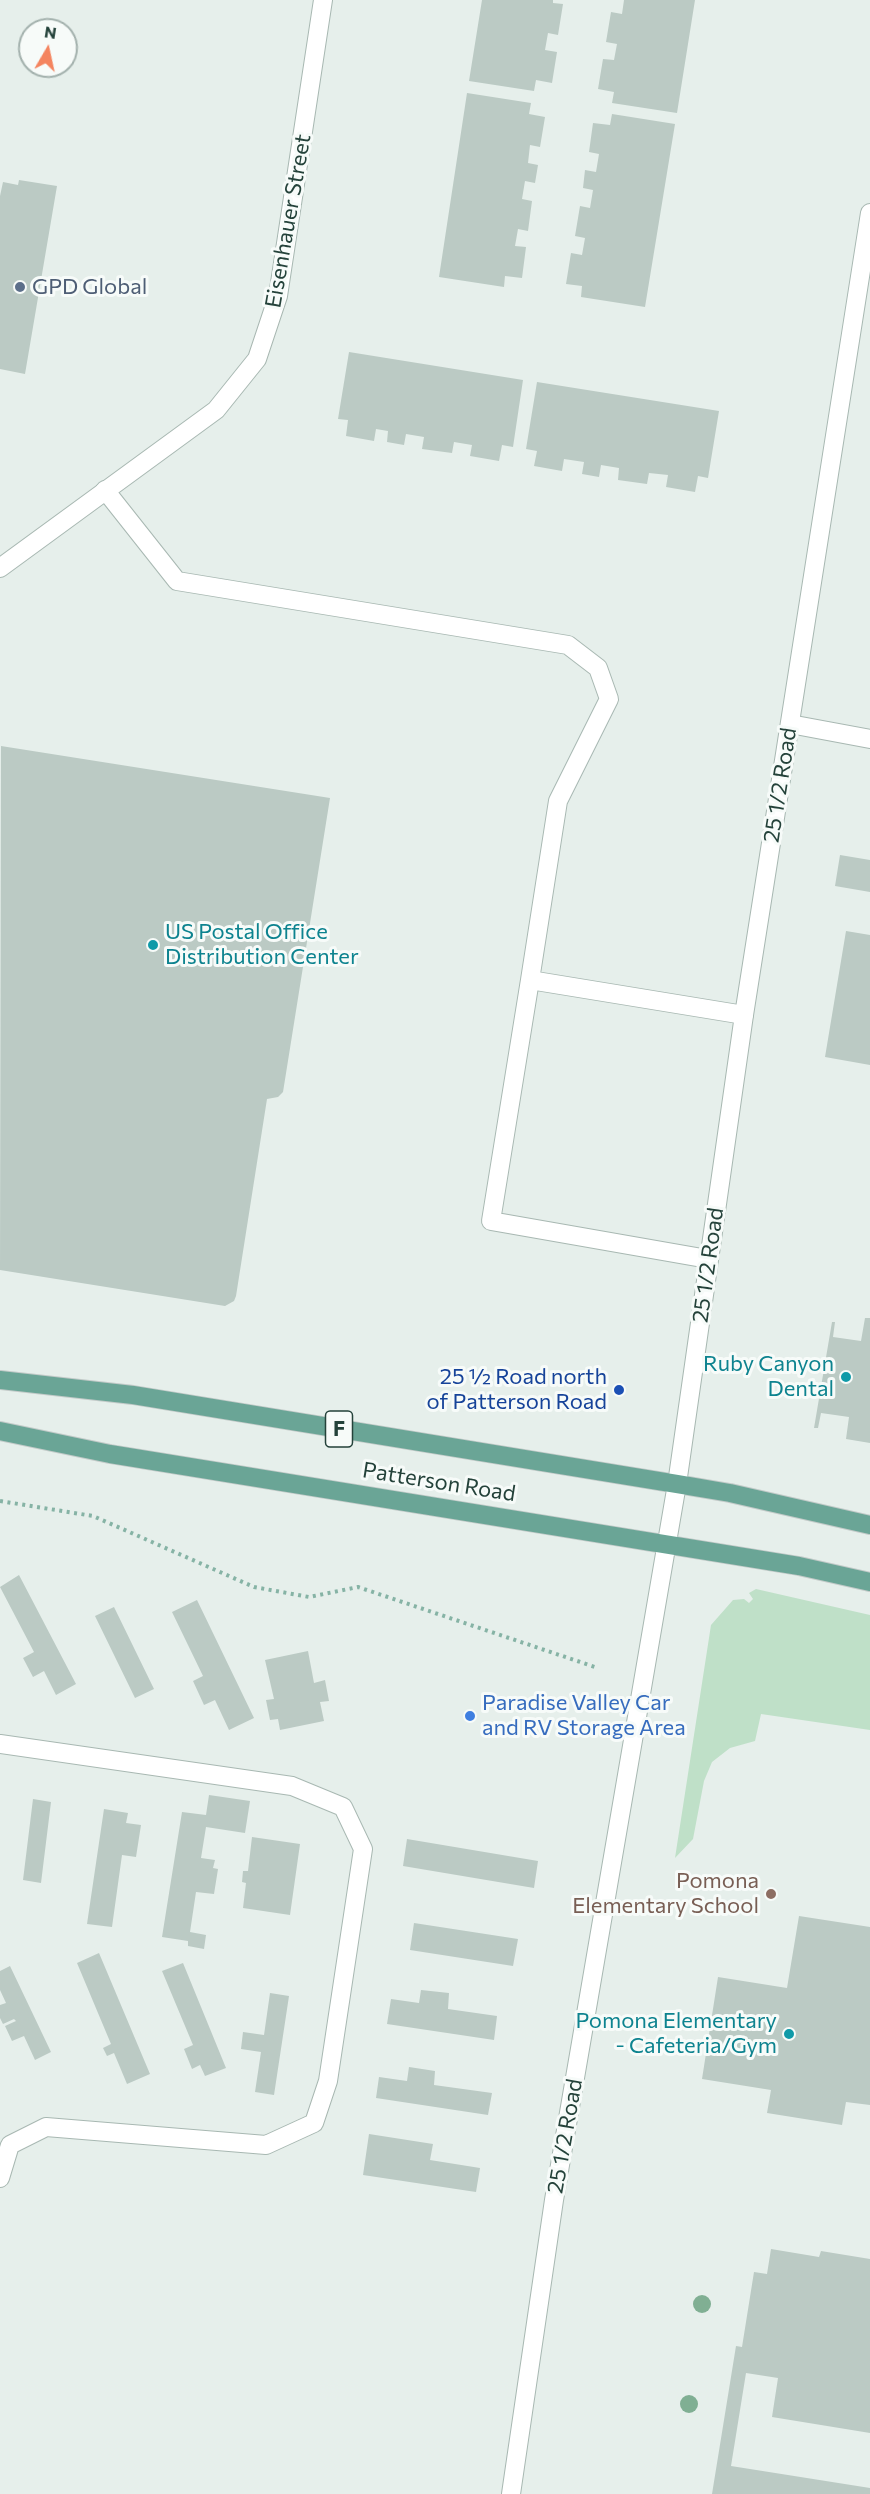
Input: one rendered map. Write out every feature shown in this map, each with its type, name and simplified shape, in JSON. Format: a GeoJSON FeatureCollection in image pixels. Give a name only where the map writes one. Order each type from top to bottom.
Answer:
{"type":"FeatureCollection","features":[{"type":"Feature","properties":{"kind":"main road","name":"Patterson Road"},"geometry":{"type":"LineString","coordinates":[[0,1380],[145,1397],[677,1484],[730,1493],[870,1525]]}},
{"type":"Feature","properties":{"kind":"main road","name":"Patterson Road"},"geometry":{"type":"LineString","coordinates":[[0,1431],[110,1454],[799,1566],[870,1582]]}},
{"type":"Feature","properties":{"kind":"street","name":"Eisenhauer Street"},"geometry":{"type":"LineString","coordinates":[[0,568],[216,410],[257,359],[278,296],[323,0]]}},
{"type":"Feature","properties":{"kind":"street","name":"25 1/2 Road"},"geometry":{"type":"LineString","coordinates":[[511,2494],[554,2200],[677,1484],[744,1015],[870,213]]}},
{"type":"Feature","properties":{"kind":"street"},"geometry":{"type":"LineString","coordinates":[[105,490],[177,581],[568,645],[598,668],[609,699],[558,801],[491,1221],[708,1259]]}},
{"type":"Feature","properties":{"kind":"street"},"geometry":{"type":"LineString","coordinates":[[790,724],[870,739]]}},
{"type":"Feature","properties":{"kind":"street"},"geometry":{"type":"LineString","coordinates":[[530,980],[744,1015]]}},
{"type":"Feature","properties":{"kind":"street"},"geometry":{"type":"LineString","coordinates":[[0,1744],[292,1786],[343,1807],[363,1849],[328,2081],[314,2123],[266,2145],[46,2127],[10,2145],[0,2178]]}},
{"type":"Feature","properties":{"kind":"path"},"geometry":{"type":"LineString","coordinates":[[0,1501],[93,1516],[254,1587],[309,1597],[358,1587],[595,1666]]}},
{"type":"Feature","properties":{"kind":"green space"},"geometry":{"type":"Polygon","coordinates":[[[756,1589],[870,1615],[870,1730],[761,1714],[755,1741],[730,1748],[712,1762],[704,1781],[693,1839],[675,1858],[711,1625],[733,1600],[744,1599],[749,1603],[753,1599],[749,1593],[756,1589]]]}},
{"type":"Feature","properties":{"kind":"building"},"geometry":{"type":"Polygon","coordinates":[[[482,0],[553,0],[553,3],[563,4],[558,35],[548,33],[545,50],[557,52],[552,83],[536,80],[534,91],[469,81],[482,0]]]}},
{"type":"Feature","properties":{"kind":"building"},"geometry":{"type":"Polygon","coordinates":[[[624,0],[695,0],[677,113],[612,103],[614,92],[598,89],[603,59],[614,60],[617,44],[606,42],[611,12],[622,14],[624,0]]]}},
{"type":"Feature","properties":{"kind":"building"},"geometry":{"type":"Polygon","coordinates":[[[467,93],[531,103],[529,114],[545,117],[540,147],[530,145],[528,163],[538,165],[535,183],[525,181],[522,199],[532,201],[528,231],[518,229],[515,246],[526,247],[522,278],[505,276],[504,287],[439,277],[467,93]]]}},
{"type":"Feature","properties":{"kind":"building"},"geometry":{"type":"Polygon","coordinates":[[[612,114],[675,124],[645,307],[581,297],[582,286],[566,284],[571,253],[582,255],[585,238],[575,236],[580,206],[590,208],[593,190],[583,188],[585,170],[596,172],[599,154],[589,152],[593,123],[610,125],[612,114]]]}},
{"type":"Feature","properties":{"kind":"building","name":"GPD Global"},"geometry":{"type":"Polygon","coordinates":[[[19,180],[57,186],[25,374],[0,369],[0,196],[3,182],[18,185],[19,180]]]}},
{"type":"Feature","properties":{"kind":"building"},"geometry":{"type":"Polygon","coordinates":[[[349,352],[523,380],[513,447],[502,445],[499,461],[470,456],[472,445],[454,442],[452,453],[422,449],[424,437],[406,434],[404,445],[387,442],[388,431],[376,429],[374,441],[346,436],[348,420],[338,419],[349,352]]]}},
{"type":"Feature","properties":{"kind":"building"},"geometry":{"type":"Polygon","coordinates":[[[537,382],[719,411],[708,478],[698,476],[695,492],[666,487],[668,475],[649,473],[647,484],[618,480],[619,468],[601,465],[599,477],[582,474],[584,462],[564,459],[562,471],[534,466],[537,451],[526,449],[537,382]]]}},
{"type":"Feature","properties":{"kind":"building","name":"US Postal Office Distribution Center"},"geometry":{"type":"Polygon","coordinates":[[[1,746],[330,798],[283,1092],[278,1097],[267,1099],[236,1296],[234,1301],[225,1306],[0,1270],[1,746]]]}},
{"type":"Feature","properties":{"kind":"building"},"geometry":{"type":"Polygon","coordinates":[[[840,855],[870,860],[870,892],[835,886],[840,855]]]}},
{"type":"Feature","properties":{"kind":"building"},"geometry":{"type":"Polygon","coordinates":[[[846,931],[870,935],[870,1065],[825,1057],[846,931]]]}},
{"type":"Feature","properties":{"kind":"building","name":"Ruby Canyon Dental"},"geometry":{"type":"Polygon","coordinates":[[[865,1318],[870,1318],[870,1443],[846,1439],[849,1417],[821,1413],[818,1428],[814,1428],[832,1322],[835,1322],[833,1337],[861,1341],[865,1318]]]}},
{"type":"Feature","properties":{"kind":"building"},"geometry":{"type":"Polygon","coordinates":[[[19,1575],[76,1684],[56,1695],[44,1671],[33,1677],[23,1658],[34,1652],[0,1587],[19,1575]]]}},
{"type":"Feature","properties":{"kind":"building"},"geometry":{"type":"Polygon","coordinates":[[[197,1600],[254,1718],[229,1730],[215,1700],[204,1705],[193,1681],[203,1676],[172,1612],[197,1600]]]}},
{"type":"Feature","properties":{"kind":"building"},"geometry":{"type":"Polygon","coordinates":[[[114,1607],[154,1689],[135,1698],[95,1616],[114,1607]]]}},
{"type":"Feature","properties":{"kind":"building"},"geometry":{"type":"Polygon","coordinates":[[[308,1651],[314,1683],[325,1680],[329,1701],[320,1702],[324,1721],[280,1730],[278,1719],[270,1720],[266,1700],[274,1699],[265,1660],[308,1651]]]}},
{"type":"Feature","properties":{"kind":"building"},"geometry":{"type":"Polygon","coordinates":[[[209,1795],[250,1801],[245,1833],[206,1827],[201,1858],[215,1860],[213,1868],[218,1869],[214,1894],[196,1892],[190,1932],[206,1935],[204,1949],[188,1946],[188,1941],[162,1937],[182,1812],[206,1815],[209,1795]]]}},
{"type":"Feature","properties":{"kind":"building"},"geometry":{"type":"Polygon","coordinates":[[[33,1799],[51,1802],[41,1883],[23,1880],[33,1799]]]}},
{"type":"Feature","properties":{"kind":"building"},"geometry":{"type":"Polygon","coordinates":[[[104,1809],[128,1813],[126,1823],[141,1825],[136,1857],[122,1855],[112,1927],[87,1924],[104,1809]]]}},
{"type":"Feature","properties":{"kind":"building"},"geometry":{"type":"Polygon","coordinates":[[[252,1837],[300,1844],[290,1915],[243,1908],[246,1883],[242,1882],[243,1871],[248,1871],[252,1837]]]}},
{"type":"Feature","properties":{"kind":"building"},"geometry":{"type":"Polygon","coordinates":[[[407,1839],[538,1861],[534,1888],[403,1866],[407,1839]]]}},
{"type":"Feature","properties":{"kind":"building","name":"Pomona Elementary - Cafeteria/Gym"},"geometry":{"type":"Polygon","coordinates":[[[799,1916],[870,1927],[870,2105],[846,2102],[842,2125],[767,2113],[771,2090],[702,2079],[718,1977],[787,1988],[799,1916]]]}},
{"type":"Feature","properties":{"kind":"building"},"geometry":{"type":"Polygon","coordinates":[[[414,1923],[518,1939],[513,1966],[410,1950],[414,1923]]]}},
{"type":"Feature","properties":{"kind":"building"},"geometry":{"type":"Polygon","coordinates":[[[99,1953],[150,2074],[127,2084],[114,2053],[107,2056],[103,2048],[111,2044],[77,1963],[99,1953]]]}},
{"type":"Feature","properties":{"kind":"building"},"geometry":{"type":"Polygon","coordinates":[[[183,1963],[226,2068],[205,2076],[200,2065],[192,2069],[184,2049],[193,2045],[162,1971],[183,1963]]]}},
{"type":"Feature","properties":{"kind":"building"},"geometry":{"type":"Polygon","coordinates":[[[10,1966],[51,2052],[35,2060],[24,2036],[12,2041],[5,2026],[16,2021],[14,2019],[3,2024],[0,2018],[0,2005],[6,2003],[0,1990],[0,1971],[10,1966]]]}},
{"type":"Feature","properties":{"kind":"building"},"geometry":{"type":"Polygon","coordinates":[[[421,1990],[449,1993],[448,2009],[497,2016],[494,2040],[387,2024],[391,1999],[419,2003],[421,1990]]]}},
{"type":"Feature","properties":{"kind":"building"},"geometry":{"type":"Polygon","coordinates":[[[270,1993],[289,1996],[274,2095],[255,2092],[261,2052],[241,2049],[243,2032],[264,2035],[270,1993]]]}},
{"type":"Feature","properties":{"kind":"building"},"geometry":{"type":"Polygon","coordinates":[[[409,2067],[435,2071],[434,2085],[492,2093],[488,2115],[376,2098],[379,2077],[407,2081],[409,2067]]]}},
{"type":"Feature","properties":{"kind":"building"},"geometry":{"type":"Polygon","coordinates":[[[369,2134],[433,2144],[430,2160],[480,2168],[476,2192],[363,2175],[369,2134]]]}},
{"type":"Feature","properties":{"kind":"building"},"geometry":{"type":"Polygon","coordinates":[[[771,2249],[819,2257],[821,2251],[870,2259],[870,2433],[772,2417],[778,2378],[746,2373],[731,2466],[870,2488],[870,2494],[712,2494],[736,2346],[742,2347],[754,2272],[767,2274],[771,2249]]]}},
{"type":"Feature","properties":{"kind":"place","name":"GPD Global"},"geometry":{"type":"Point","coordinates":[20,287]}},
{"type":"Feature","properties":{"kind":"place","name":"US Postal Office Distribution Center"},"geometry":{"type":"Point","coordinates":[153,945]}},
{"type":"Feature","properties":{"kind":"place","name":"Ruby Canyon Dental"},"geometry":{"type":"Point","coordinates":[846,1377]}},
{"type":"Feature","properties":{"kind":"place","name":"25 ½ Road north of Patterson Road"},"geometry":{"type":"Point","coordinates":[619,1390]}},
{"type":"Feature","properties":{"kind":"place","name":"Paradise Valley Car and RV Storage Area"},"geometry":{"type":"Point","coordinates":[470,1716]}},
{"type":"Feature","properties":{"kind":"place","name":"Pomona Elementary School"},"geometry":{"type":"Point","coordinates":[771,1894]}},
{"type":"Feature","properties":{"kind":"place","name":"Pomona Elementary - Cafeteria/Gym"},"geometry":{"type":"Point","coordinates":[789,2034]}}]}
